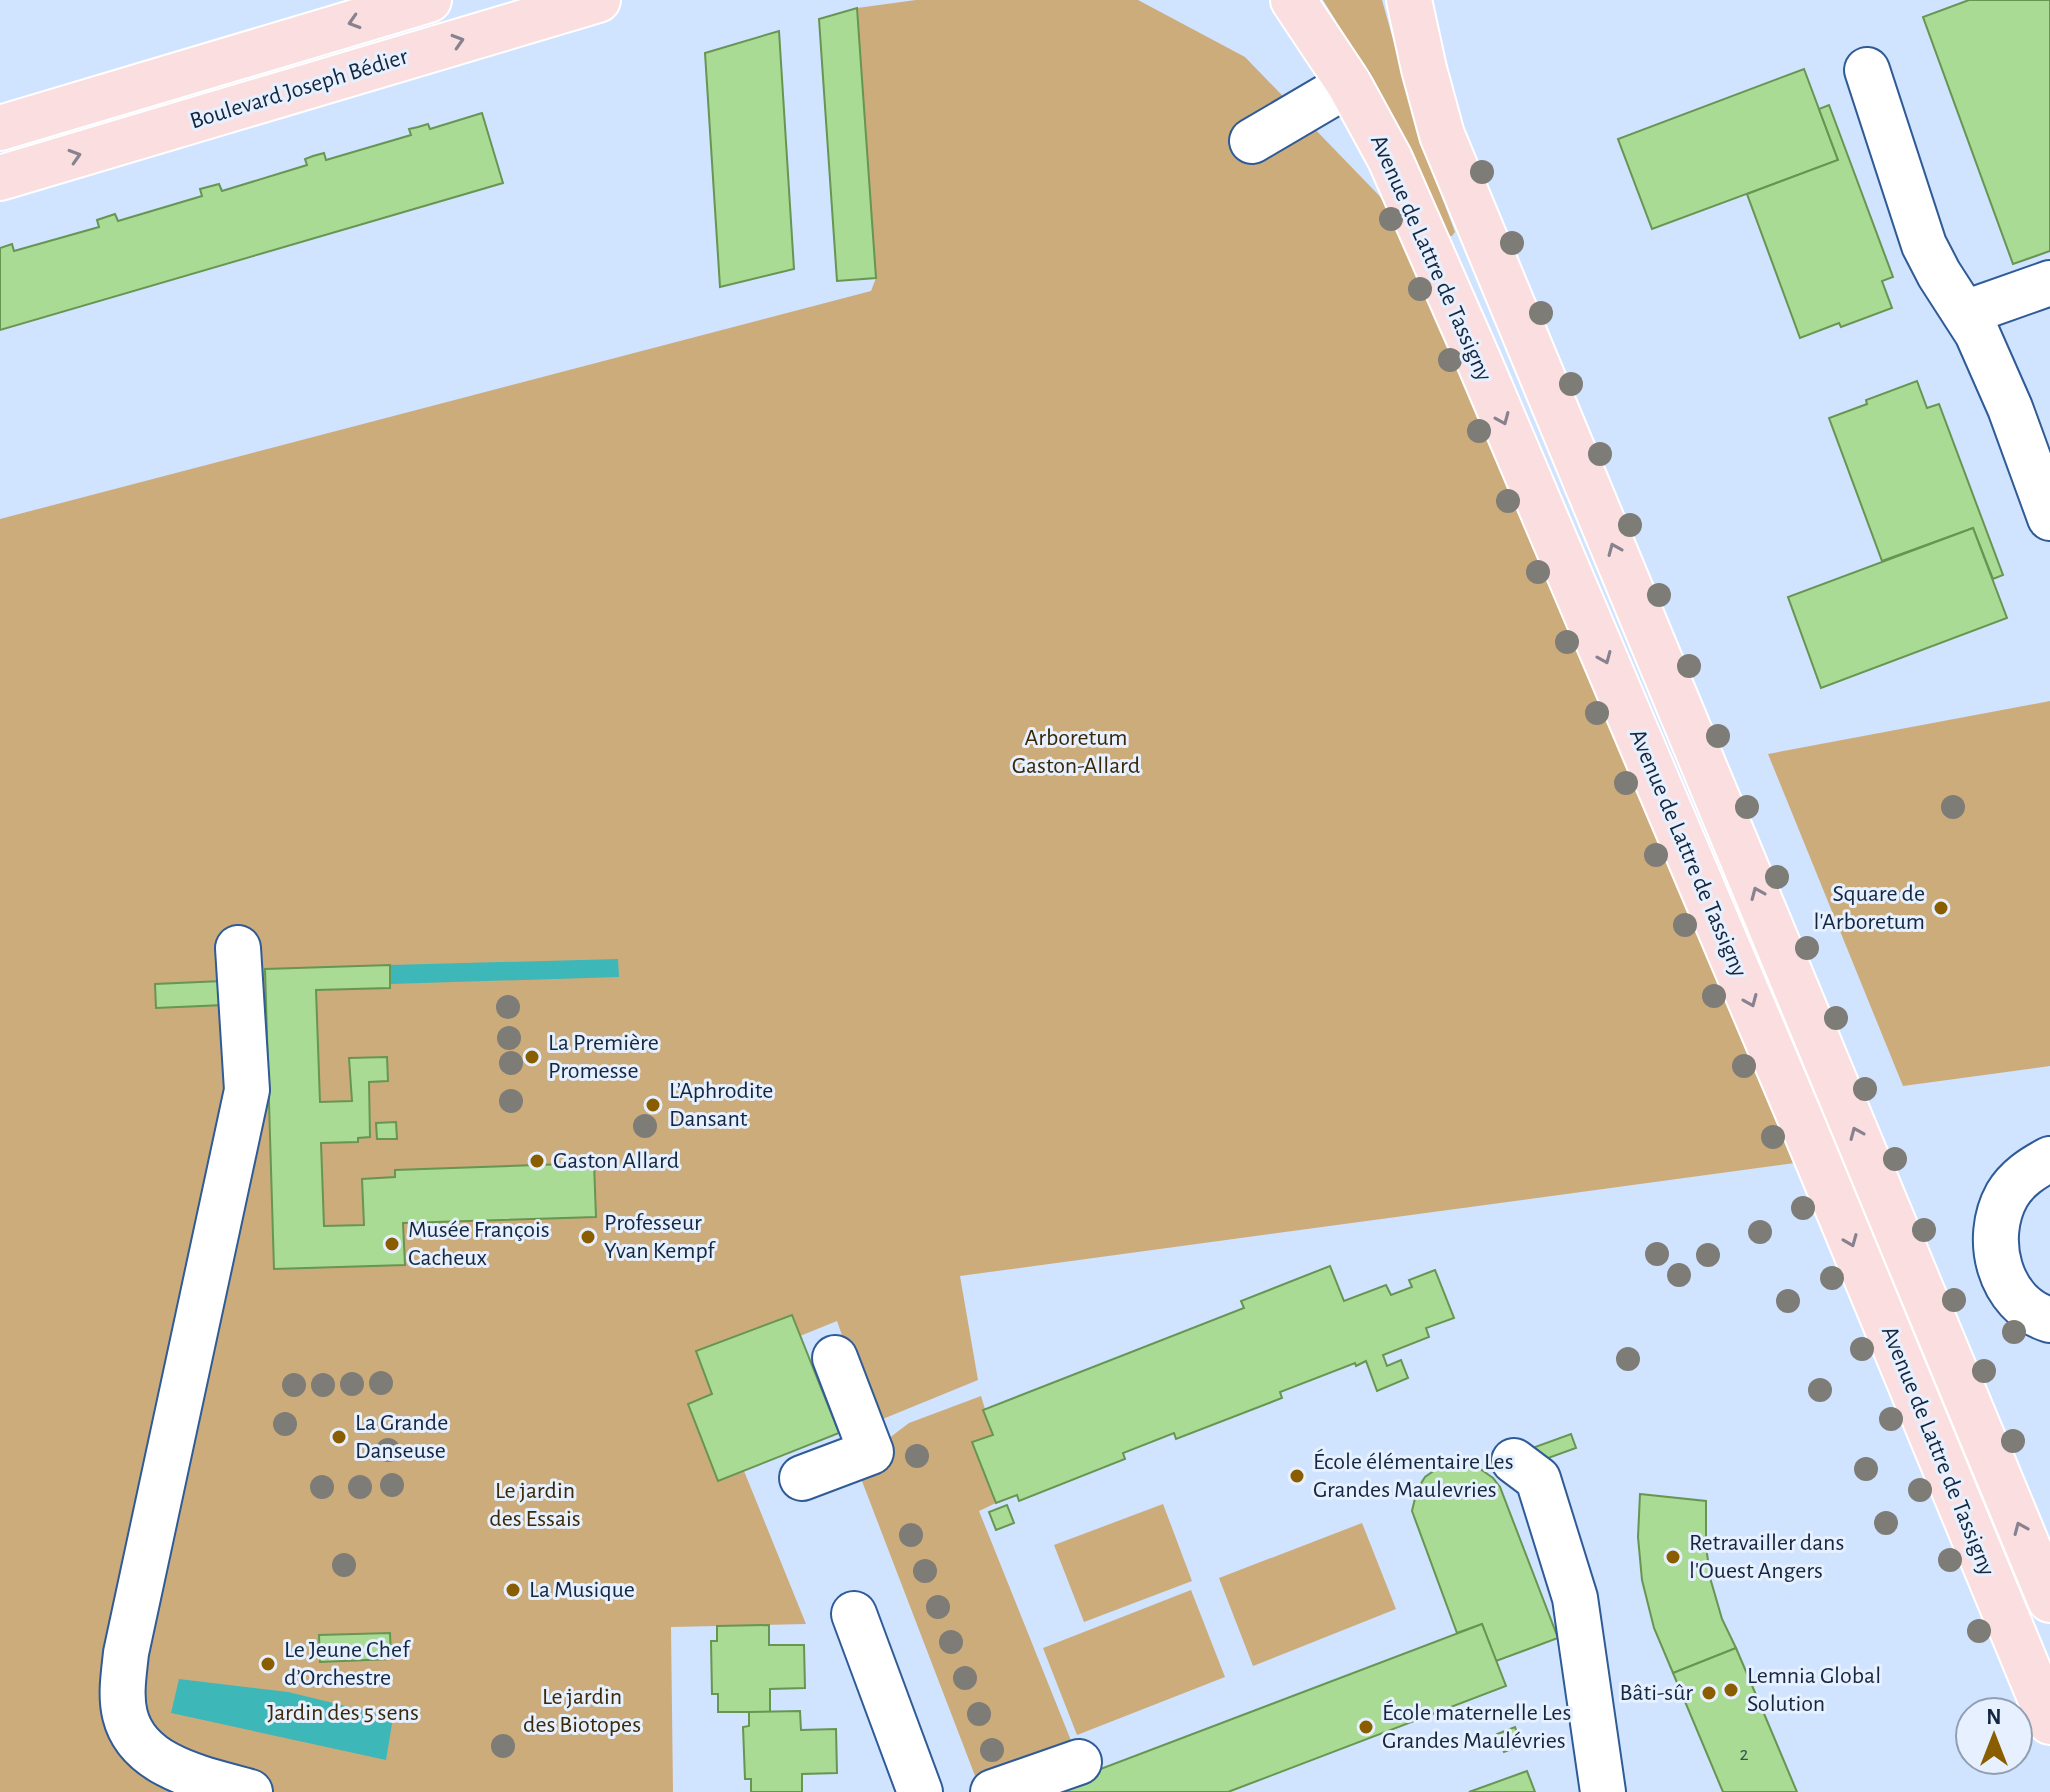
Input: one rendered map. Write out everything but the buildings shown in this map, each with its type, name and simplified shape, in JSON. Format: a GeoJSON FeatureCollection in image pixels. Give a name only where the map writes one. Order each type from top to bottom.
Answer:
{"type":"FeatureCollection","features":[{"type":"Feature","properties":{"kind":"main road","name":"Boulevard Joseph Bédier"},"geometry":{"type":"LineString","coordinates":[[0,128],[429,0]]}},
{"type":"Feature","properties":{"kind":"main road","name":"Boulevard Joseph Bédier"},"geometry":{"type":"LineString","coordinates":[[0,178],[598,0]]}},
{"type":"Feature","properties":{"kind":"main road","name":"Avenue de Lattre de Tassigny"},"geometry":{"type":"LineString","coordinates":[[1293,0],[1349,84],[1390,159],[1478,359],[1795,1106],[2050,1722]]}},
{"type":"Feature","properties":{"kind":"main road","name":"Avenue de Lattre de Tassigny"},"geometry":{"type":"LineString","coordinates":[[1409,0],[1442,135],[2050,1600]]}},
{"type":"Feature","properties":{"kind":"street"},"geometry":{"type":"LineString","coordinates":[[1867,70],[1924,245],[1965,313],[2010,408],[2050,518]]}},
{"type":"Feature","properties":{"kind":"street"},"geometry":{"type":"LineString","coordinates":[[1252,141],[1349,84]]}},
{"type":"Feature","properties":{"kind":"street"},"geometry":{"type":"LineString","coordinates":[[1965,313],[2050,283]]}},
{"type":"Feature","properties":{"kind":"street"},"geometry":{"type":"LineString","coordinates":[[238,948],[247,1090],[129,1638],[122,1694],[125,1717],[136,1739],[149,1752],[182,1773],[250,1792]]}},
{"type":"Feature","properties":{"kind":"street"},"geometry":{"type":"LineString","coordinates":[[2050,1159],[2028,1171],[2008,1192],[1997,1219],[1995,1248],[2002,1275],[2018,1299],[2041,1317],[2050,1320]]}},
{"type":"Feature","properties":{"kind":"street"},"geometry":{"type":"LineString","coordinates":[[802,1478],[871,1452],[835,1358]]}},
{"type":"Feature","properties":{"kind":"street"},"geometry":{"type":"LineString","coordinates":[[1514,1461],[1538,1479],[1575,1598],[1603,1792]]}},
{"type":"Feature","properties":{"kind":"street"},"geometry":{"type":"LineString","coordinates":[[854,1614],[920,1792]]}},
{"type":"Feature","properties":{"kind":"street"},"geometry":{"type":"LineString","coordinates":[[993,1792],[1079,1762]]}},
{"type":"Feature","properties":{"kind":"green space","name":"Arboretum Gaston-Allard"},"geometry":{"type":"Polygon","coordinates":[[[916,0],[1138,0],[1245,57],[1396,213],[1795,1163],[960,1276],[978,1380],[873,1423],[837,1321],[800,1336],[792,1315],[697,1351],[712,1394],[688,1405],[718,1481],[744,1471],[806,1624],[671,1627],[673,1792],[0,1792],[0,519],[871,291],[876,278],[857,8],[916,0]]]}},
{"type":"Feature","properties":{"kind":"green space"},"geometry":{"type":"Polygon","coordinates":[[[1323,0],[1382,0],[1423,147],[1455,232],[1452,236],[1447,236],[1373,81],[1323,0]]]}},
{"type":"Feature","properties":{"kind":"green space","name":"Square de l'Arboretum"},"geometry":{"type":"Polygon","coordinates":[[[2050,701],[2050,1066],[1903,1086],[1768,754],[2050,701]]]}},
{"type":"Feature","properties":{"kind":"green space"},"geometry":{"type":"Polygon","coordinates":[[[981,1396],[993,1435],[973,1443],[996,1503],[979,1511],[1074,1748],[977,1781],[860,1476],[880,1445],[909,1423],[981,1396]]]}},
{"type":"Feature","properties":{"kind":"green space"},"geometry":{"type":"Polygon","coordinates":[[[1163,1504],[1192,1581],[1084,1622],[1054,1545],[1163,1504]]]}},
{"type":"Feature","properties":{"kind":"green space"},"geometry":{"type":"Polygon","coordinates":[[[1362,1523],[1396,1609],[1253,1666],[1219,1578],[1362,1523]]]}},
{"type":"Feature","properties":{"kind":"green space"},"geometry":{"type":"Polygon","coordinates":[[[1191,1590],[1225,1677],[1077,1735],[1043,1648],[1191,1590]]]}},
{"type":"Feature","properties":{"kind":"shaded area"},"geometry":{"type":"Polygon","coordinates":[[[618,959],[619,977],[390,984],[390,965],[618,959]]]}},
{"type":"Feature","properties":{"kind":"shaded area"},"geometry":{"type":"Polygon","coordinates":[[[179,1679],[288,1692],[387,1716],[389,1707],[393,1718],[386,1760],[171,1713],[179,1679]]]}},
{"type":"Feature","properties":{"kind":"place","name":"Square de l'Arboretum"},"geometry":{"type":"Point","coordinates":[1941,908]}},
{"type":"Feature","properties":{"kind":"place","name":"La Première Promesse"},"geometry":{"type":"Point","coordinates":[532,1057]}},
{"type":"Feature","properties":{"kind":"place","name":"L’Aphrodite Dansant"},"geometry":{"type":"Point","coordinates":[653,1105]}},
{"type":"Feature","properties":{"kind":"place","name":"Gaston Allard"},"geometry":{"type":"Point","coordinates":[537,1161]}},
{"type":"Feature","properties":{"kind":"place","name":"Professeur Yvan Kempf"},"geometry":{"type":"Point","coordinates":[588,1237]}},
{"type":"Feature","properties":{"kind":"place","name":"Musée François Cacheux"},"geometry":{"type":"Point","coordinates":[392,1244]}},
{"type":"Feature","properties":{"kind":"place","name":"La Grande Danseuse"},"geometry":{"type":"Point","coordinates":[339,1437]}},
{"type":"Feature","properties":{"kind":"place","name":"École élémentaire Les Grandes Maulevries"},"geometry":{"type":"Point","coordinates":[1297,1476]}},
{"type":"Feature","properties":{"kind":"place","name":"Retravailler dans l'Ouest Angers"},"geometry":{"type":"Point","coordinates":[1673,1557]}},
{"type":"Feature","properties":{"kind":"place","name":"La Musique"},"geometry":{"type":"Point","coordinates":[513,1590]}},
{"type":"Feature","properties":{"kind":"place","name":"Le Jeune Chef d’Orchestre"},"geometry":{"type":"Point","coordinates":[268,1664]}},
{"type":"Feature","properties":{"kind":"place","name":"Lemnia Global Solution"},"geometry":{"type":"Point","coordinates":[1731,1690]}},
{"type":"Feature","properties":{"kind":"place","name":"Bâti-sûr"},"geometry":{"type":"Point","coordinates":[1709,1693]}},
{"type":"Feature","properties":{"kind":"place","name":"École maternelle Les Grandes Maulévries"},"geometry":{"type":"Point","coordinates":[1366,1727]}},
{"type":"Feature","properties":{"kind":"park label","name":"Le jardin des Essais"},"geometry":{"type":"Point","coordinates":[535,1505]}},
{"type":"Feature","properties":{"kind":"park label","name":"Le jardin des Biotopes"},"geometry":{"type":"Point","coordinates":[582,1711]}},
{"type":"Feature","properties":{"kind":"park label","name":"Jardin des 5 sens"},"geometry":{"type":"Point","coordinates":[343,1713]}}]}
